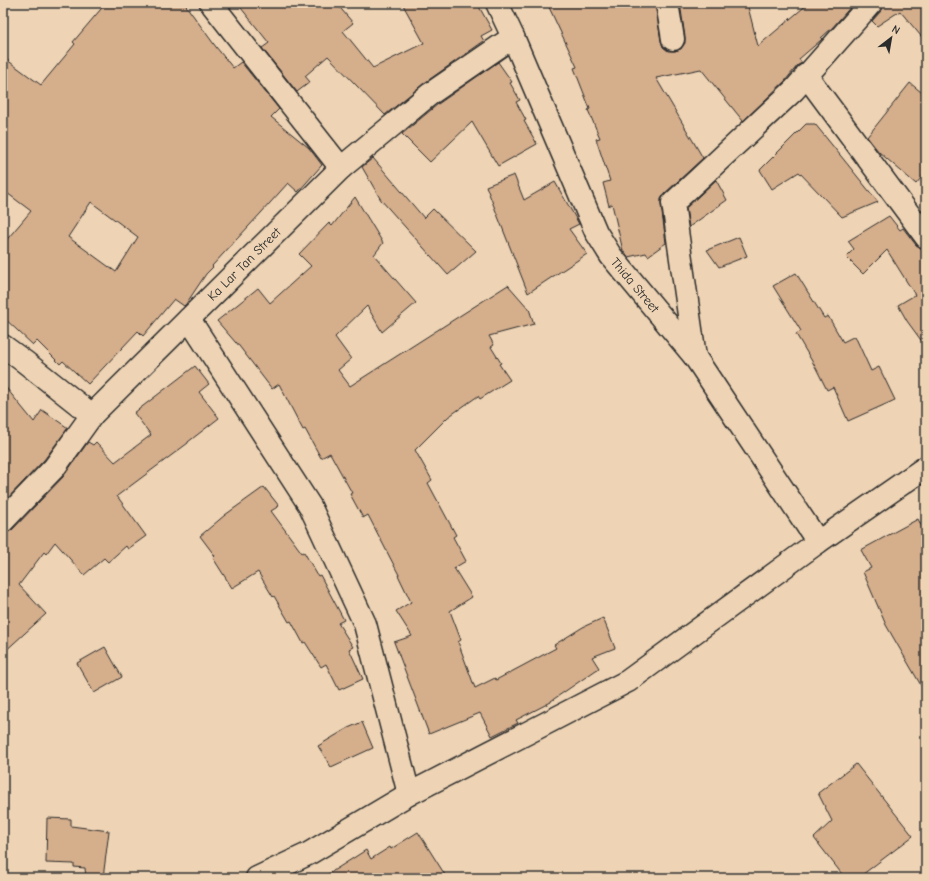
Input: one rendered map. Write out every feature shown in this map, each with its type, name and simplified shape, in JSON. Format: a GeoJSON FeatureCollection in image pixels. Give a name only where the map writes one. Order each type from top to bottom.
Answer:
{"type":"FeatureCollection","features":[{"type":"Feature","properties":{"kind":"street"},"geometry":{"type":"LineString","coordinates":[[211,3],[341,168]]}},
{"type":"Feature","properties":{"kind":"street","name":"Thida Street"},"geometry":{"type":"LineString","coordinates":[[497,3],[596,232],[611,256],[695,357],[818,542]]}},
{"type":"Feature","properties":{"kind":"street"},"geometry":{"type":"LineString","coordinates":[[667,3],[673,39]]}},
{"type":"Feature","properties":{"kind":"street"},"geometry":{"type":"LineString","coordinates":[[695,357],[673,203],[794,90],[871,3]]}},
{"type":"Feature","properties":{"kind":"street","name":"Ka Lar Tan Street"},"geometry":{"type":"LineString","coordinates":[[3,521],[54,468],[92,415],[341,168],[430,94],[513,37]]}},
{"type":"Feature","properties":{"kind":"street"},"geometry":{"type":"LineString","coordinates":[[806,76],[926,237]]}},
{"type":"Feature","properties":{"kind":"street"},"geometry":{"type":"LineString","coordinates":[[188,319],[310,506],[365,624],[408,794]]}},
{"type":"Feature","properties":{"kind":"street"},"geometry":{"type":"LineString","coordinates":[[3,346],[26,362],[92,415]]}},
{"type":"Feature","properties":{"kind":"street"},"geometry":{"type":"LineString","coordinates":[[257,878],[308,854],[408,794],[628,681],[818,542],[926,468]]}},
{"type":"Feature","properties":{"kind":"building"},"geometry":{"type":"Polygon","coordinates":[[[106,3],[184,3],[233,68],[241,62],[279,109],[271,117],[309,148],[322,165],[298,192],[288,183],[212,266],[213,267],[206,274],[186,304],[184,306],[174,299],[143,336],[138,331],[88,384],[63,361],[60,364],[37,341],[33,345],[3,317],[3,244],[31,211],[3,190],[3,57],[41,85],[75,44],[73,42],[106,3]],[[91,202],[68,237],[116,272],[138,237],[91,202]]]}},
{"type":"Feature","properties":{"kind":"building"},"geometry":{"type":"Polygon","coordinates":[[[237,3],[336,3],[353,23],[343,31],[373,68],[424,43],[402,3],[477,3],[492,30],[481,36],[484,41],[423,84],[385,115],[328,56],[305,76],[310,82],[297,92],[262,48],[269,43],[237,3]]]}},
{"type":"Feature","properties":{"kind":"building"},"geometry":{"type":"Polygon","coordinates":[[[547,3],[655,3],[663,47],[668,51],[675,51],[681,49],[685,43],[680,3],[747,3],[758,46],[809,3],[854,3],[821,38],[822,39],[799,59],[802,63],[798,65],[785,81],[743,121],[701,69],[656,78],[703,158],[664,194],[661,199],[666,243],[648,256],[646,253],[628,257],[623,251],[612,204],[609,206],[603,183],[610,181],[596,139],[600,138],[588,110],[590,109],[574,68],[577,67],[547,3]]]}},
{"type":"Feature","properties":{"kind":"building"},"geometry":{"type":"Polygon","coordinates":[[[883,3],[926,3],[926,42],[900,11],[877,26],[872,21],[881,11],[883,3]]]}},
{"type":"Feature","properties":{"kind":"building"},"geometry":{"type":"Polygon","coordinates":[[[498,62],[512,82],[510,83],[520,100],[516,102],[526,120],[524,121],[537,144],[498,166],[472,122],[430,162],[402,134],[438,104],[498,62]]]}},
{"type":"Feature","properties":{"kind":"building"},"geometry":{"type":"Polygon","coordinates":[[[910,83],[926,96],[926,172],[916,184],[879,152],[867,137],[910,83]]]}},
{"type":"Feature","properties":{"kind":"building"},"geometry":{"type":"Polygon","coordinates":[[[806,124],[815,124],[878,202],[842,217],[799,172],[772,189],[760,170],[806,124]]]}},
{"type":"Feature","properties":{"kind":"building"},"geometry":{"type":"Polygon","coordinates":[[[373,158],[424,218],[433,209],[476,251],[448,275],[381,200],[362,167],[373,158]]]}},
{"type":"Feature","properties":{"kind":"building"},"geometry":{"type":"Polygon","coordinates":[[[514,175],[524,200],[555,182],[579,224],[569,229],[587,254],[528,293],[486,186],[514,175]]]}},
{"type":"Feature","properties":{"kind":"building"},"geometry":{"type":"Polygon","coordinates":[[[716,180],[727,200],[689,227],[686,208],[716,180]]]}},
{"type":"Feature","properties":{"kind":"building"},"geometry":{"type":"Polygon","coordinates":[[[355,197],[383,243],[374,255],[416,303],[382,332],[367,306],[335,337],[351,359],[338,370],[350,386],[508,285],[529,309],[534,324],[489,336],[494,345],[491,347],[501,363],[499,364],[510,380],[480,399],[478,396],[448,417],[415,450],[432,480],[428,483],[456,535],[453,537],[466,561],[454,568],[472,597],[450,611],[461,640],[458,642],[475,688],[495,678],[496,680],[556,648],[554,645],[583,627],[603,618],[615,648],[592,657],[599,668],[551,702],[516,720],[518,723],[492,736],[480,713],[429,734],[394,642],[412,636],[396,611],[411,602],[399,575],[368,515],[363,518],[350,494],[352,493],[330,453],[321,458],[305,429],[303,430],[279,384],[272,389],[236,342],[217,321],[258,288],[270,303],[311,266],[299,254],[329,223],[332,226],[355,197]]]}},
{"type":"Feature","properties":{"kind":"building"},"geometry":{"type":"Polygon","coordinates":[[[889,216],[900,230],[903,228],[916,245],[926,250],[926,347],[907,321],[898,305],[915,295],[887,250],[863,274],[846,257],[854,249],[848,241],[889,216]]]}},
{"type":"Feature","properties":{"kind":"building"},"geometry":{"type":"Polygon","coordinates":[[[739,237],[747,256],[719,267],[707,250],[739,237]]]}},
{"type":"Feature","properties":{"kind":"building"},"geometry":{"type":"Polygon","coordinates":[[[796,273],[824,318],[828,316],[843,342],[855,336],[871,371],[879,367],[895,400],[848,421],[833,387],[827,390],[796,334],[801,331],[773,286],[796,273]]]}},
{"type":"Feature","properties":{"kind":"building"},"geometry":{"type":"Polygon","coordinates":[[[195,366],[209,384],[199,392],[219,418],[117,496],[146,536],[128,549],[126,546],[108,562],[104,558],[84,575],[55,542],[46,554],[44,552],[19,585],[46,614],[3,653],[3,536],[5,533],[12,530],[63,477],[88,442],[93,445],[96,442],[115,462],[151,435],[134,413],[195,366]]]}},
{"type":"Feature","properties":{"kind":"building"},"geometry":{"type":"Polygon","coordinates":[[[3,384],[34,422],[42,410],[68,428],[44,460],[5,501],[3,499],[3,384]]]}},
{"type":"Feature","properties":{"kind":"building"},"geometry":{"type":"Polygon","coordinates":[[[264,487],[279,506],[271,511],[302,553],[304,552],[318,576],[320,575],[344,620],[338,623],[353,647],[349,649],[363,679],[339,690],[326,664],[321,667],[305,642],[303,643],[291,621],[289,622],[258,572],[232,588],[213,558],[215,556],[200,536],[225,515],[264,487]]]}},
{"type":"Feature","properties":{"kind":"building"},"geometry":{"type":"Polygon","coordinates":[[[918,519],[926,535],[926,694],[886,625],[863,572],[871,568],[861,550],[918,519]]]}},
{"type":"Feature","properties":{"kind":"building"},"geometry":{"type":"Polygon","coordinates":[[[105,647],[122,677],[94,693],[77,663],[105,647]]]}},
{"type":"Feature","properties":{"kind":"building"},"geometry":{"type":"Polygon","coordinates":[[[362,722],[373,748],[331,767],[318,746],[348,728],[362,722]]]}},
{"type":"Feature","properties":{"kind":"building"},"geometry":{"type":"Polygon","coordinates":[[[856,764],[913,836],[858,878],[845,878],[814,838],[832,821],[818,793],[856,764]]]}},
{"type":"Feature","properties":{"kind":"building"},"geometry":{"type":"Polygon","coordinates":[[[47,818],[71,819],[71,826],[109,831],[103,878],[86,878],[85,868],[74,867],[74,864],[46,863],[47,818]]]}},
{"type":"Feature","properties":{"kind":"building"},"geometry":{"type":"Polygon","coordinates":[[[418,832],[447,878],[322,878],[366,850],[371,859],[390,847],[391,849],[418,832]]]}}]}
